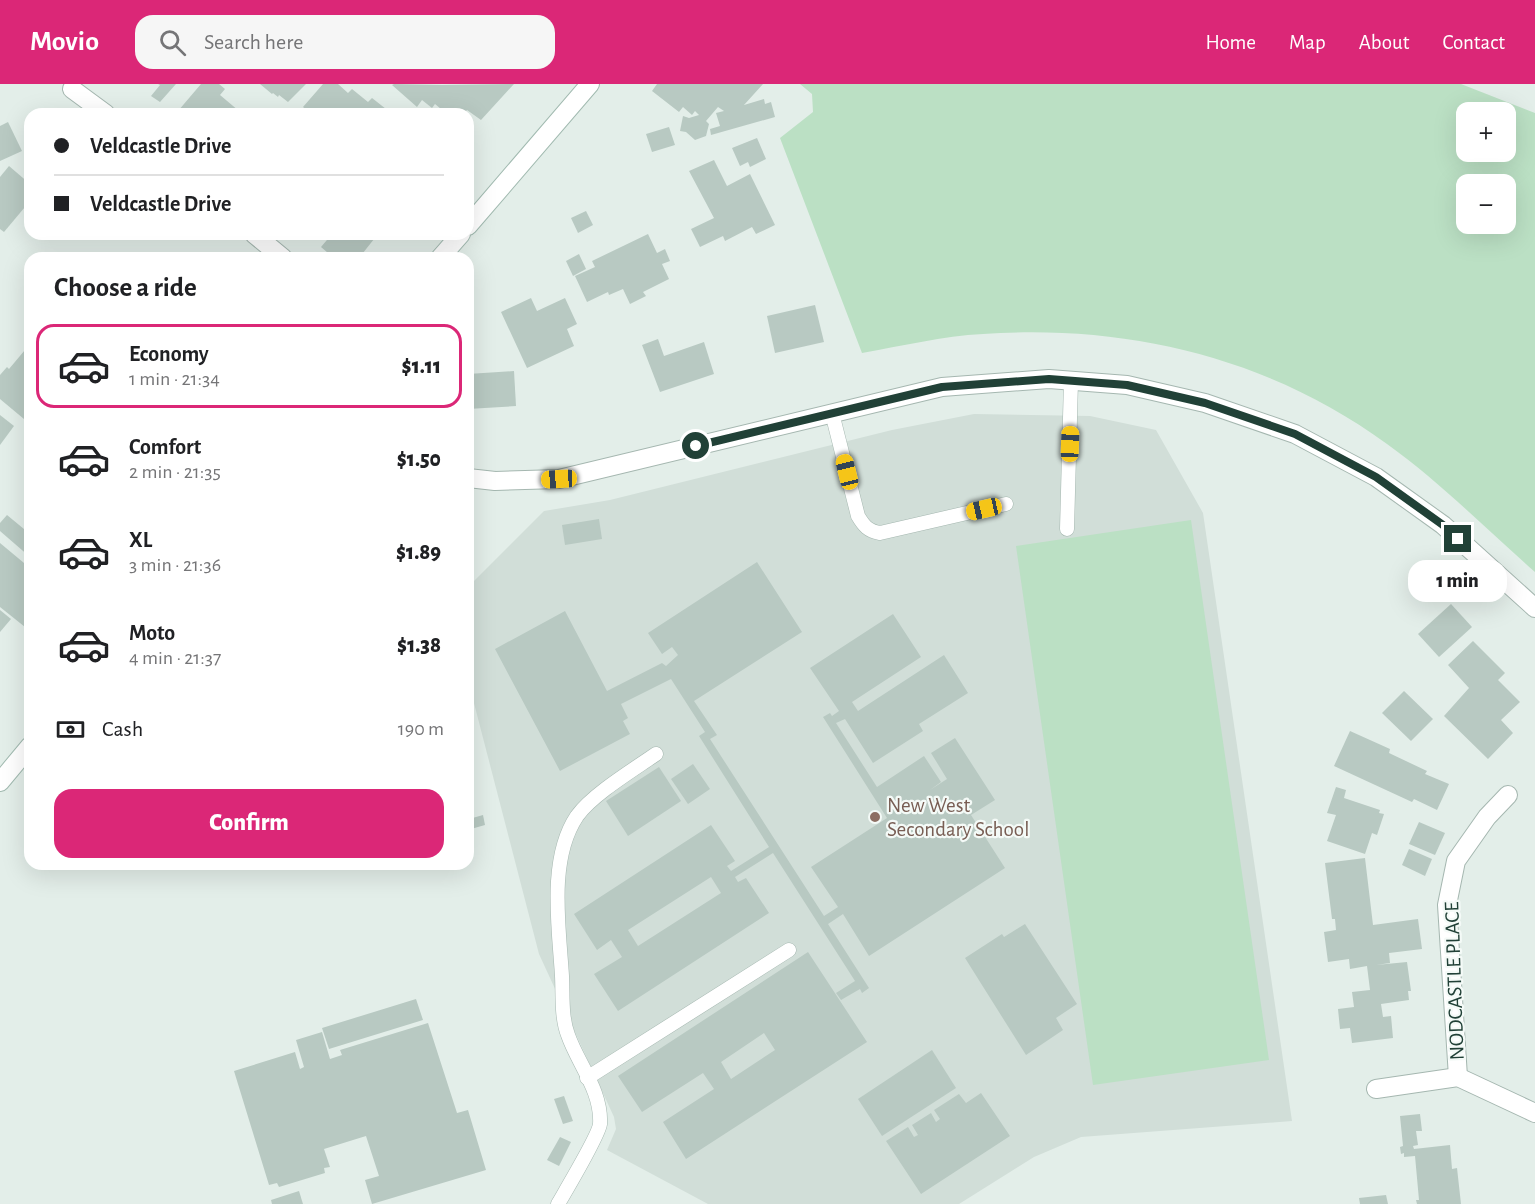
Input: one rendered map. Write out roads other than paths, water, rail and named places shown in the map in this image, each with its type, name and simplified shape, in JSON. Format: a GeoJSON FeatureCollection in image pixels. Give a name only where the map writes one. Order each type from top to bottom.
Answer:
{"type":"FeatureCollection","features":[{"type":"Feature","properties":{"kind":"street"},"geometry":{"type":"LineString","coordinates":[[474,219],[590,84]]}},
{"type":"Feature","properties":{"kind":"street"},"geometry":{"type":"LineString","coordinates":[[72,89],[98,108]]}},
{"type":"Feature","properties":{"kind":"street"},"geometry":{"type":"LineString","coordinates":[[261,240],[276,252]]}},
{"type":"Feature","properties":{"kind":"street"},"geometry":{"type":"LineString","coordinates":[[445,252],[456,240]]}},
{"type":"Feature","properties":{"kind":"street"},"geometry":{"type":"LineString","coordinates":[[474,479],[495,481],[559,479],[942,387],[1049,379],[1127,385],[1205,403],[1295,434],[1376,477],[1433,518],[1535,608]]}},
{"type":"Feature","properties":{"kind":"street"},"geometry":{"type":"LineString","coordinates":[[0,782],[24,753]]}},
{"type":"Feature","properties":{"kind":"street","name":"NODCASTLE PLACE"},"geometry":{"type":"LineString","coordinates":[[1458,1077],[1447,905],[1456,861],[1487,817],[1508,795]]}},
{"type":"Feature","properties":{"kind":"street","name":"NODCASTLE PLACE"},"geometry":{"type":"LineString","coordinates":[[1376,1089],[1458,1077],[1535,1113]]}},
{"type":"Feature","properties":{"kind":"lane"},"geometry":{"type":"LineString","coordinates":[[1067,529],[1071,381]]}},
{"type":"Feature","properties":{"kind":"lane"},"geometry":{"type":"LineString","coordinates":[[832,413],[858,516],[865,528],[879,533],[1005,504]]}},
{"type":"Feature","properties":{"kind":"lane"},"geometry":{"type":"LineString","coordinates":[[558,1204],[600,1127],[600,1109],[594,1091],[566,1032],[558,898],[560,861],[567,835],[578,815],[594,799],[656,754]]}},
{"type":"Feature","properties":{"kind":"lane"},"geometry":{"type":"LineString","coordinates":[[587,1078],[789,950]]}},
{"type":"Feature","properties":{"kind":"place","name":"New West Secondary School"},"geometry":{"type":"Point","coordinates":[875,817]}}]}
